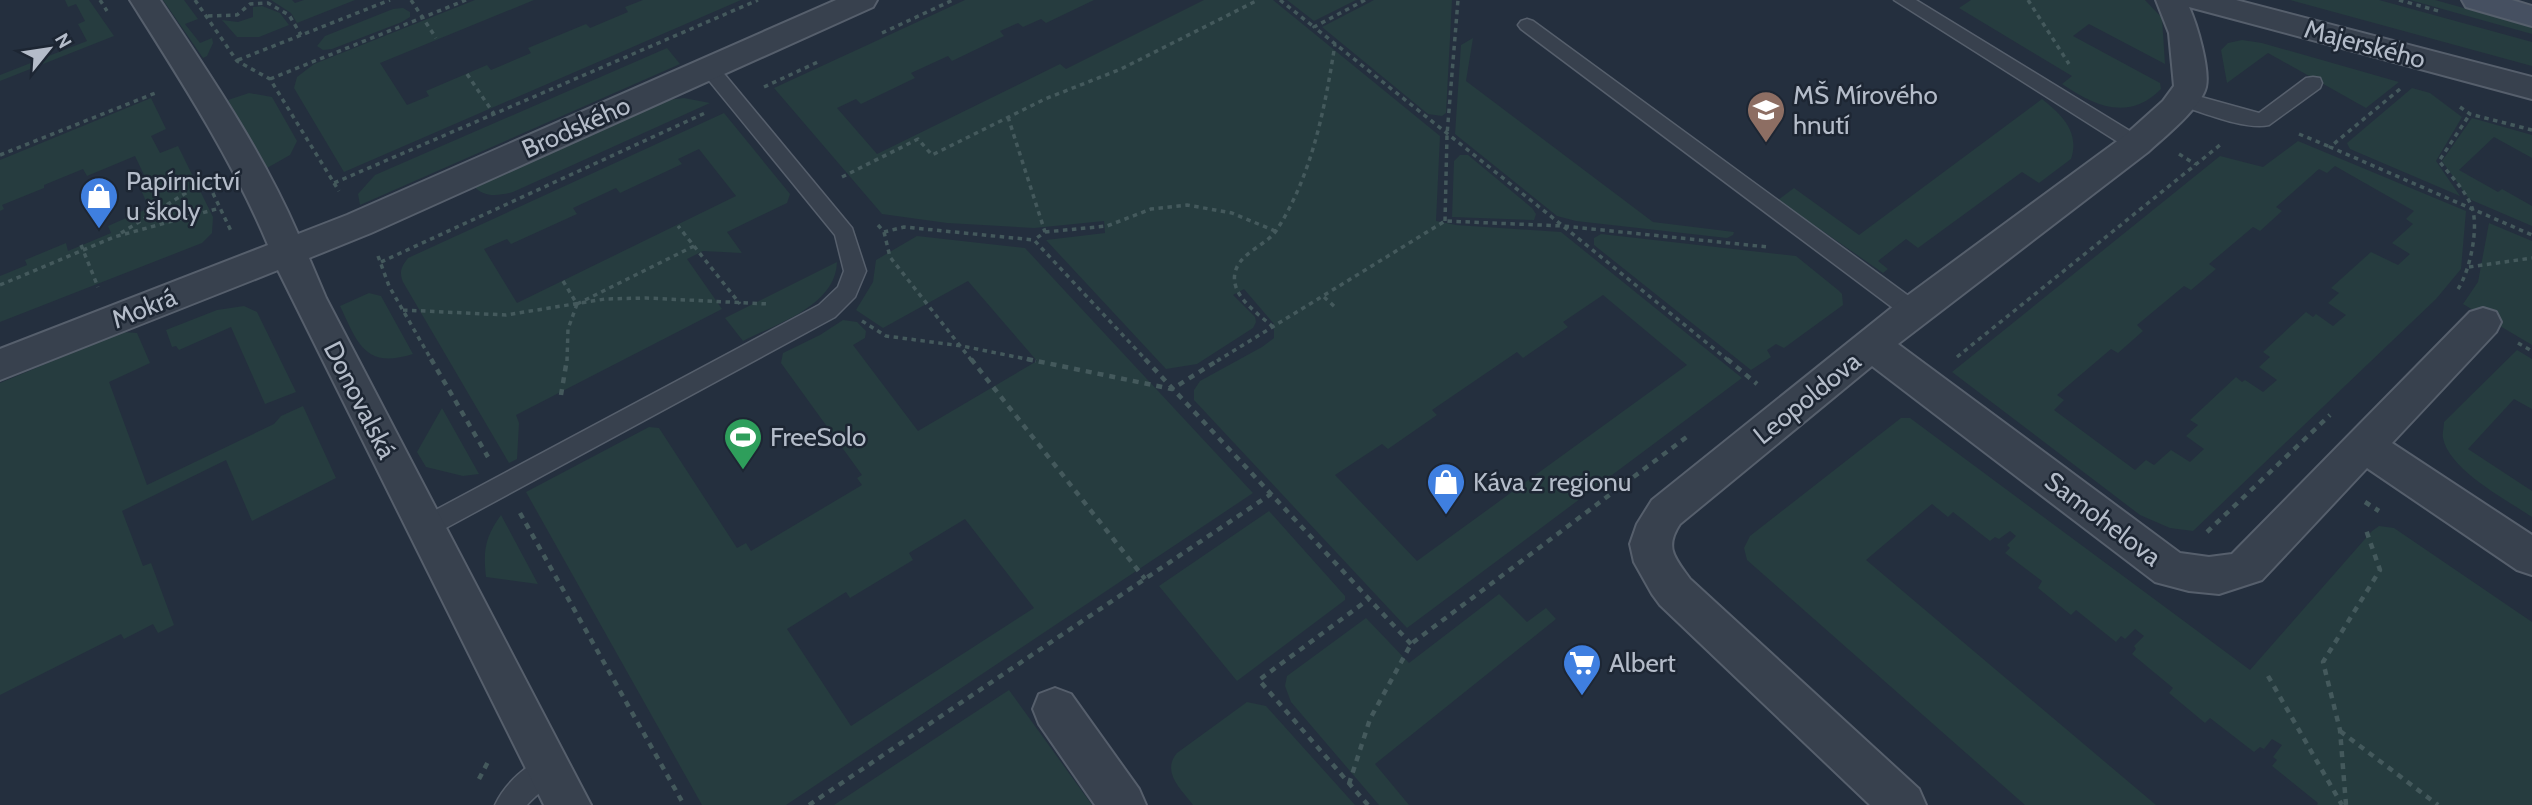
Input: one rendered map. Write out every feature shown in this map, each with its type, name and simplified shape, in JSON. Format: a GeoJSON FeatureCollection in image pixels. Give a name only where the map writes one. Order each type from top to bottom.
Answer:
{"type":"FeatureCollection","features":[{"type":"Feature","properties":{"kind":"main road"},"geometry":{"type":"LineString","coordinates":[[2477,0],[2532,16]]}},
{"type":"Feature","properties":{"kind":"street","name":"Donovalská"},"geometry":{"type":"LineString","coordinates":[[145,0],[195,78],[267,202],[308,298],[568,805]]}},
{"type":"Feature","properties":{"kind":"street","name":"Brodského"},"geometry":{"type":"LineString","coordinates":[[288,251],[359,224],[862,0]]}},
{"type":"Feature","properties":{"kind":"street"},"geometry":{"type":"LineString","coordinates":[[2171,0],[2186,33],[2190,87],[2183,99]]}},
{"type":"Feature","properties":{"kind":"street","name":"Majerského"},"geometry":{"type":"LineString","coordinates":[[2199,0],[2532,88]]}},
{"type":"Feature","properties":{"kind":"street","name":"Leopoldova"},"geometry":{"type":"LineString","coordinates":[[1903,805],[1675,592],[1658,569],[1650,548],[1653,529],[1666,512],[1871,345],[2136,144],[2183,99]]}},
{"type":"Feature","properties":{"kind":"street","name":"Mokrá"},"geometry":{"type":"LineString","coordinates":[[0,365],[288,251]]}},
{"type":"Feature","properties":{"kind":"street","name":"Samohelova"},"geometry":{"type":"LineString","coordinates":[[1871,345],[2170,569],[2217,575],[2234,574],[2247,567],[2483,322]]}},
{"type":"Feature","properties":{"kind":"street"},"geometry":{"type":"LineString","coordinates":[[2364,445],[2532,557]]}},
{"type":"Feature","properties":{"kind":"street"},"geometry":{"type":"LineString","coordinates":[[1055,709],[1123,805]]}},
{"type":"Feature","properties":{"kind":"lane"},"geometry":{"type":"LineString","coordinates":[[1903,0],[2136,144]]}},
{"type":"Feature","properties":{"kind":"lane"},"geometry":{"type":"LineString","coordinates":[[1527,25],[1913,312]]}},
{"type":"Feature","properties":{"kind":"lane"},"geometry":{"type":"LineString","coordinates":[[424,528],[827,311],[847,291],[855,271],[845,233],[709,68]]}},
{"type":"Feature","properties":{"kind":"lane"},"geometry":{"type":"LineString","coordinates":[[2183,99],[2231,114],[2262,120],[2313,83]]}},
{"type":"Feature","properties":{"kind":"lane"},"geometry":{"type":"LineString","coordinates":[[509,805],[529,782],[549,768]]}},
{"type":"Feature","properties":{"kind":"path"},"geometry":{"type":"LineString","coordinates":[[195,0],[237,61],[270,79],[334,183],[758,0]]}},
{"type":"Feature","properties":{"kind":"path"},"geometry":{"type":"LineString","coordinates":[[237,61],[390,0]]}},
{"type":"Feature","properties":{"kind":"path"},"geometry":{"type":"LineString","coordinates":[[411,0],[436,38]]}},
{"type":"Feature","properties":{"kind":"path"},"geometry":{"type":"LineString","coordinates":[[270,79],[466,0]]}},
{"type":"Feature","properties":{"kind":"path"},"geometry":{"type":"LineString","coordinates":[[880,33],[953,0]]}},
{"type":"Feature","properties":{"kind":"path"},"geometry":{"type":"LineString","coordinates":[[845,188],[838,179],[918,139],[932,155],[1045,99],[1121,69],[1258,0]]}},
{"type":"Feature","properties":{"kind":"path"},"geometry":{"type":"LineString","coordinates":[[1280,0],[1757,384],[1746,392]]}},
{"type":"Feature","properties":{"kind":"path"},"geometry":{"type":"LineString","coordinates":[[1314,27],[1365,0]]}},
{"type":"Feature","properties":{"kind":"path"},"geometry":{"type":"LineString","coordinates":[[1444,221],[1447,135],[1458,0]]}},
{"type":"Feature","properties":{"kind":"path"},"geometry":{"type":"LineString","coordinates":[[207,16],[237,15],[250,4],[268,3],[289,15],[301,35]]}},
{"type":"Feature","properties":{"kind":"path"},"geometry":{"type":"LineString","coordinates":[[1273,327],[1238,292],[1235,274],[1240,264],[1265,245],[1301,183],[1328,94],[1335,44]]}},
{"type":"Feature","properties":{"kind":"path"},"geometry":{"type":"LineString","coordinates":[[768,99],[760,89],[832,56]]}},
{"type":"Feature","properties":{"kind":"path"},"geometry":{"type":"LineString","coordinates":[[467,74],[494,114]]}},
{"type":"Feature","properties":{"kind":"path"},"geometry":{"type":"LineString","coordinates":[[0,155],[195,78]]}},
{"type":"Feature","properties":{"kind":"path"},"geometry":{"type":"LineString","coordinates":[[2410,82],[2330,147],[2532,235]]}},
{"type":"Feature","properties":{"kind":"path"},"geometry":{"type":"LineString","coordinates":[[684,805],[389,286],[381,261],[735,100]]}},
{"type":"Feature","properties":{"kind":"path"},"geometry":{"type":"LineString","coordinates":[[2456,292],[2465,282],[2469,268],[2473,210],[2439,161],[2470,114]]}},
{"type":"Feature","properties":{"kind":"path"},"geometry":{"type":"LineString","coordinates":[[1008,117],[1045,232]]}},
{"type":"Feature","properties":{"kind":"path"},"geometry":{"type":"LineString","coordinates":[[1949,363],[2229,138]]}},
{"type":"Feature","properties":{"kind":"path"},"geometry":{"type":"LineString","coordinates":[[114,237],[206,180]]}},
{"type":"Feature","properties":{"kind":"path"},"geometry":{"type":"LineString","coordinates":[[1034,240],[1045,232],[1116,224],[1156,208],[1178,205],[1213,206],[1239,213],[1275,231]]}},
{"type":"Feature","properties":{"kind":"path"},"geometry":{"type":"LineString","coordinates":[[0,285],[82,247],[220,208]]}},
{"type":"Feature","properties":{"kind":"path"},"geometry":{"type":"LineString","coordinates":[[403,310],[506,315],[606,299],[646,298],[760,303],[850,313],[886,336],[962,346],[1172,388],[1444,221],[1563,226],[1774,248]]}},
{"type":"Feature","properties":{"kind":"path"},"geometry":{"type":"LineString","coordinates":[[876,223],[884,232],[890,257],[1145,579]]}},
{"type":"Feature","properties":{"kind":"path"},"geometry":{"type":"LineString","coordinates":[[678,226],[740,304]]}},
{"type":"Feature","properties":{"kind":"path"},"geometry":{"type":"LineString","coordinates":[[884,232],[904,227],[1034,240],[1411,644]]}},
{"type":"Feature","properties":{"kind":"path"},"geometry":{"type":"LineString","coordinates":[[561,396],[568,369],[565,340],[569,318],[577,304],[694,246]]}},
{"type":"Feature","properties":{"kind":"path"},"geometry":{"type":"LineString","coordinates":[[82,247],[94,275]]}},
{"type":"Feature","properties":{"kind":"path"},"geometry":{"type":"LineString","coordinates":[[2469,268],[2532,258]]}},
{"type":"Feature","properties":{"kind":"path"},"geometry":{"type":"LineString","coordinates":[[563,281],[577,304]]}},
{"type":"Feature","properties":{"kind":"path"},"geometry":{"type":"LineString","coordinates":[[1324,297],[1335,307]]}},
{"type":"Feature","properties":{"kind":"path"},"geometry":{"type":"LineString","coordinates":[[2204,535],[2339,406]]}},
{"type":"Feature","properties":{"kind":"path"},"geometry":{"type":"LineString","coordinates":[[1349,784],[1370,719],[1411,644],[1690,434]]}},
{"type":"Feature","properties":{"kind":"path"},"geometry":{"type":"LineString","coordinates":[[809,805],[1270,494]]}},
{"type":"Feature","properties":{"kind":"path"},"geometry":{"type":"LineString","coordinates":[[2344,805],[2340,730],[2323,662],[2380,570],[2365,527]]}},
{"type":"Feature","properties":{"kind":"path"},"geometry":{"type":"LineString","coordinates":[[1368,805],[1259,680],[1369,599]]}},
{"type":"Feature","properties":{"kind":"path"},"geometry":{"type":"LineString","coordinates":[[2269,676],[2344,805]]}},
{"type":"Feature","properties":{"kind":"path"},"geometry":{"type":"LineString","coordinates":[[2340,730],[2438,805]]}},
{"type":"Feature","properties":{"kind":"green space"},"geometry":{"type":"Polygon","coordinates":[[[65,0],[89,0],[114,36],[0,81],[0,75],[87,41],[78,24],[85,21],[76,4],[68,7],[65,0]]]}},
{"type":"Feature","properties":{"kind":"green space"},"geometry":{"type":"Polygon","coordinates":[[[163,0],[184,0],[198,19],[185,24],[200,43],[212,38],[213,43],[207,56],[203,58],[163,0]]]}},
{"type":"Feature","properties":{"kind":"green space"},"geometry":{"type":"Polygon","coordinates":[[[271,0],[292,0],[295,3],[304,0],[355,0],[297,23],[291,13],[271,0]]]}},
{"type":"Feature","properties":{"kind":"green space"},"geometry":{"type":"Polygon","coordinates":[[[475,0],[534,0],[380,63],[407,105],[429,96],[426,91],[487,65],[491,70],[531,53],[528,48],[586,24],[590,28],[628,12],[625,7],[643,0],[741,0],[344,172],[294,88],[297,77],[314,64],[475,0]]]}},
{"type":"Feature","properties":{"kind":"green space"},"geometry":{"type":"Polygon","coordinates":[[[965,0],[1094,0],[1046,23],[1041,19],[1023,27],[1018,23],[1000,31],[1004,36],[952,61],[948,56],[911,73],[915,78],[861,104],[856,99],[837,108],[877,154],[1060,64],[1066,69],[1204,0],[1273,0],[1440,136],[1436,221],[1456,225],[1561,232],[1742,378],[1407,628],[1194,400],[1194,390],[1200,381],[1274,338],[1274,324],[1244,289],[1233,295],[1255,317],[1253,328],[1197,364],[1166,369],[1046,240],[1105,233],[1104,221],[1034,228],[947,223],[882,214],[774,88],[965,0]],[[1603,295],[1563,322],[1568,327],[1523,358],[1517,352],[1432,410],[1437,415],[1388,449],[1382,444],[1335,475],[1417,561],[1687,365],[1603,295]]]}},
{"type":"Feature","properties":{"kind":"green space"},"geometry":{"type":"Polygon","coordinates":[[[1287,0],[1356,0],[1314,21],[1287,0]]]}},
{"type":"Feature","properties":{"kind":"green space"},"geometry":{"type":"Polygon","coordinates":[[[1374,0],[1452,0],[1446,113],[1442,116],[1428,114],[1322,27],[1374,0]]]}},
{"type":"Feature","properties":{"kind":"green space"},"geometry":{"type":"Polygon","coordinates":[[[1971,0],[2145,0],[2162,18],[2165,64],[2089,24],[2073,36],[2160,83],[2161,89],[2149,99],[2124,108],[2087,99],[2062,84],[2072,76],[1959,8],[1971,0]]]}},
{"type":"Feature","properties":{"kind":"green space"},"geometry":{"type":"Polygon","coordinates":[[[2290,0],[2379,0],[2532,42],[2532,66],[2290,0]]]}},
{"type":"Feature","properties":{"kind":"green space"},"geometry":{"type":"Polygon","coordinates":[[[2410,0],[2435,0],[2532,27],[2532,34],[2410,0]]]}},
{"type":"Feature","properties":{"kind":"green space"},"geometry":{"type":"Polygon","coordinates":[[[262,6],[280,13],[289,25],[259,37],[237,37],[222,20],[238,22],[253,17],[253,7],[262,6]]]}},
{"type":"Feature","properties":{"kind":"green space"},"geometry":{"type":"Polygon","coordinates":[[[403,8],[410,12],[410,17],[402,22],[332,49],[323,50],[317,46],[325,36],[393,9],[403,8]]]}},
{"type":"Feature","properties":{"kind":"green space"},"geometry":{"type":"Polygon","coordinates":[[[1473,38],[1466,81],[1653,222],[1734,232],[1733,235],[1727,238],[1576,221],[1557,216],[1455,134],[1461,45],[1473,38]]]}},
{"type":"Feature","properties":{"kind":"green space"},"geometry":{"type":"Polygon","coordinates":[[[2242,40],[2262,43],[2399,82],[2366,108],[2268,53],[2227,83],[2221,50],[2228,43],[2242,40]]]}},
{"type":"Feature","properties":{"kind":"green space"},"geometry":{"type":"Polygon","coordinates":[[[667,48],[680,64],[360,205],[358,194],[375,175],[667,48]]]}},
{"type":"Feature","properties":{"kind":"green space"},"geometry":{"type":"Polygon","coordinates":[[[2412,88],[2430,93],[2462,117],[2436,161],[2460,196],[2350,149],[2347,143],[2412,88]]]}},
{"type":"Feature","properties":{"kind":"green space"},"geometry":{"type":"Polygon","coordinates":[[[249,93],[272,97],[297,141],[290,155],[267,168],[228,100],[249,93]]]}},
{"type":"Feature","properties":{"kind":"green space"},"geometry":{"type":"Polygon","coordinates":[[[151,98],[166,129],[151,136],[160,153],[178,146],[213,217],[212,233],[202,243],[0,322],[0,276],[27,265],[25,260],[66,243],[68,251],[111,233],[108,226],[149,208],[137,181],[145,177],[135,156],[87,176],[83,169],[2,205],[4,209],[0,211],[0,160],[151,98]]]}},
{"type":"Feature","properties":{"kind":"green space"},"geometry":{"type":"Polygon","coordinates":[[[684,98],[710,103],[513,192],[491,195],[481,192],[473,185],[659,101],[684,98]]]}},
{"type":"Feature","properties":{"kind":"green space"},"geometry":{"type":"Polygon","coordinates":[[[2042,99],[2056,111],[2071,132],[2071,159],[2039,183],[2022,172],[1918,248],[1906,239],[1878,261],[1888,269],[1883,273],[1778,200],[1794,188],[1859,235],[2042,99]]]}},
{"type":"Feature","properties":{"kind":"green space"},"geometry":{"type":"Polygon","coordinates":[[[724,113],[790,194],[787,203],[727,232],[742,253],[703,251],[687,259],[722,309],[516,415],[519,423],[517,459],[509,463],[403,282],[401,270],[408,258],[724,113]],[[699,149],[678,159],[682,164],[620,193],[616,188],[573,208],[577,214],[511,244],[507,239],[484,249],[517,303],[736,196],[699,149]]]}},
{"type":"Feature","properties":{"kind":"green space"},"geometry":{"type":"Polygon","coordinates":[[[2472,118],[2532,135],[2532,158],[2494,137],[2459,170],[2498,192],[2502,189],[2532,206],[2532,226],[2469,199],[2442,161],[2472,118]]]}},
{"type":"Feature","properties":{"kind":"green space"},"geometry":{"type":"Polygon","coordinates":[[[2298,141],[2466,211],[2461,269],[2436,299],[2193,531],[2170,528],[2140,515],[1952,372],[2220,156],[2263,167],[2298,141]],[[2335,166],[2327,173],[2319,169],[2276,207],[2282,211],[2260,231],[2253,227],[2209,264],[2216,269],[2191,290],[2184,286],[2137,325],[2143,331],[2118,353],[2111,349],[2057,395],[2064,400],[2054,410],[2135,470],[2146,460],[2154,465],[2171,450],[2190,462],[2204,449],[2186,436],[2198,425],[2190,420],[2236,377],[2263,392],[2277,380],[2259,367],[2270,357],[2263,352],[2306,312],[2313,317],[2316,314],[2333,326],[2346,315],[2328,303],[2339,293],[2331,288],[2371,252],[2398,265],[2410,254],[2392,243],[2413,224],[2406,219],[2414,211],[2335,166]]]}},
{"type":"Feature","properties":{"kind":"green space"},"geometry":{"type":"Polygon","coordinates":[[[1460,155],[1468,155],[1532,208],[1536,214],[1534,220],[1452,217],[1454,161],[1460,155]]]}},
{"type":"Feature","properties":{"kind":"green space"},"geometry":{"type":"Polygon","coordinates":[[[2489,223],[2532,241],[2532,345],[2463,304],[2478,282],[2489,223]]]}},
{"type":"Feature","properties":{"kind":"green space"},"geometry":{"type":"Polygon","coordinates":[[[1601,234],[1796,256],[1842,294],[1843,305],[1784,348],[1776,344],[1767,350],[1771,357],[1751,370],[1594,245],[1594,238],[1601,234]]]}},
{"type":"Feature","properties":{"kind":"green space"},"geometry":{"type":"Polygon","coordinates":[[[917,236],[1025,248],[1253,493],[786,805],[702,805],[526,492],[649,427],[659,428],[737,548],[746,543],[751,551],[862,485],[857,478],[862,475],[781,363],[783,353],[843,320],[857,322],[866,331],[865,338],[853,345],[918,431],[1037,361],[968,281],[883,328],[856,310],[873,282],[876,260],[917,236]],[[965,519],[909,553],[913,560],[850,598],[846,592],[787,629],[851,726],[1034,608],[965,519]]]}},
{"type":"Feature","properties":{"kind":"green space"},"geometry":{"type":"Polygon","coordinates":[[[837,262],[827,291],[816,302],[787,320],[743,341],[725,318],[837,262]]]}},
{"type":"Feature","properties":{"kind":"green space"},"geometry":{"type":"Polygon","coordinates":[[[369,293],[381,296],[413,354],[384,358],[365,350],[358,342],[340,306],[369,293]]]}},
{"type":"Feature","properties":{"kind":"green space"},"geometry":{"type":"Polygon","coordinates":[[[244,306],[257,312],[296,392],[265,404],[231,327],[179,350],[176,346],[172,347],[166,330],[217,310],[244,306]]]}},
{"type":"Feature","properties":{"kind":"green space"},"geometry":{"type":"Polygon","coordinates":[[[122,332],[137,333],[150,363],[109,382],[147,485],[274,424],[281,416],[303,406],[336,478],[252,521],[226,460],[122,511],[143,566],[151,563],[174,625],[158,633],[153,624],[124,639],[121,634],[0,695],[0,383],[122,332]]]}},
{"type":"Feature","properties":{"kind":"green space"},"geometry":{"type":"Polygon","coordinates":[[[2517,350],[2532,359],[2532,409],[2514,399],[2468,449],[2532,491],[2532,517],[2467,473],[2448,450],[2443,436],[2444,422],[2517,350]]]}},
{"type":"Feature","properties":{"kind":"green space"},"geometry":{"type":"Polygon","coordinates":[[[442,408],[479,474],[463,476],[426,467],[417,452],[442,408]]]}},
{"type":"Feature","properties":{"kind":"green space"},"geometry":{"type":"Polygon","coordinates":[[[1901,418],[1910,418],[2250,670],[2372,531],[2379,526],[2394,528],[2532,622],[2532,805],[2317,805],[2318,803],[2272,766],[2277,760],[2273,757],[2282,745],[2272,739],[2264,749],[2260,747],[2254,752],[2210,718],[2205,723],[2169,693],[2173,688],[2132,654],[2136,649],[2134,646],[2144,636],[2135,629],[2125,639],[2121,636],[2116,642],[2076,610],[2071,615],[2038,588],[2042,581],[2005,553],[2010,548],[2007,545],[2016,536],[2010,531],[1999,539],[1995,537],[1990,541],[1953,512],[1948,517],[1932,504],[1866,560],[2156,805],[2025,805],[1747,560],[1744,548],[1750,536],[1901,418]]]}},
{"type":"Feature","properties":{"kind":"green space"},"geometry":{"type":"Polygon","coordinates":[[[1269,511],[1345,596],[1345,600],[1237,681],[1159,586],[1269,511]]]}},
{"type":"Feature","properties":{"kind":"green space"},"geometry":{"type":"Polygon","coordinates":[[[501,515],[538,584],[486,577],[486,544],[501,515]]]}},
{"type":"Feature","properties":{"kind":"green space"},"geometry":{"type":"Polygon","coordinates":[[[1499,594],[1527,622],[1546,608],[1556,619],[1375,764],[1409,805],[1379,805],[1291,702],[1285,686],[1287,676],[1366,618],[1409,663],[1499,594]]]}},
{"type":"Feature","properties":{"kind":"green space"},"geometry":{"type":"Polygon","coordinates":[[[1009,690],[1092,805],[834,805],[1009,690]]]}},
{"type":"Feature","properties":{"kind":"green space"},"geometry":{"type":"Polygon","coordinates":[[[1247,702],[1266,706],[1355,805],[1193,805],[1174,780],[1171,767],[1173,760],[1177,753],[1247,702]]]}},
{"type":"Feature","properties":{"kind":"place","name":"MŠ Mírového hnutí"},"geometry":{"type":"Point","coordinates":[1766,144]}},
{"type":"Feature","properties":{"kind":"place","name":"Papírnictví u školy"},"geometry":{"type":"Point","coordinates":[99,230]}},
{"type":"Feature","properties":{"kind":"place","name":"FreeSolo"},"geometry":{"type":"Point","coordinates":[743,471]}},
{"type":"Feature","properties":{"kind":"place","name":"Káva z regionu"},"geometry":{"type":"Point","coordinates":[1446,516]}},
{"type":"Feature","properties":{"kind":"place","name":"Albert"},"geometry":{"type":"Point","coordinates":[1582,697]}}]}
